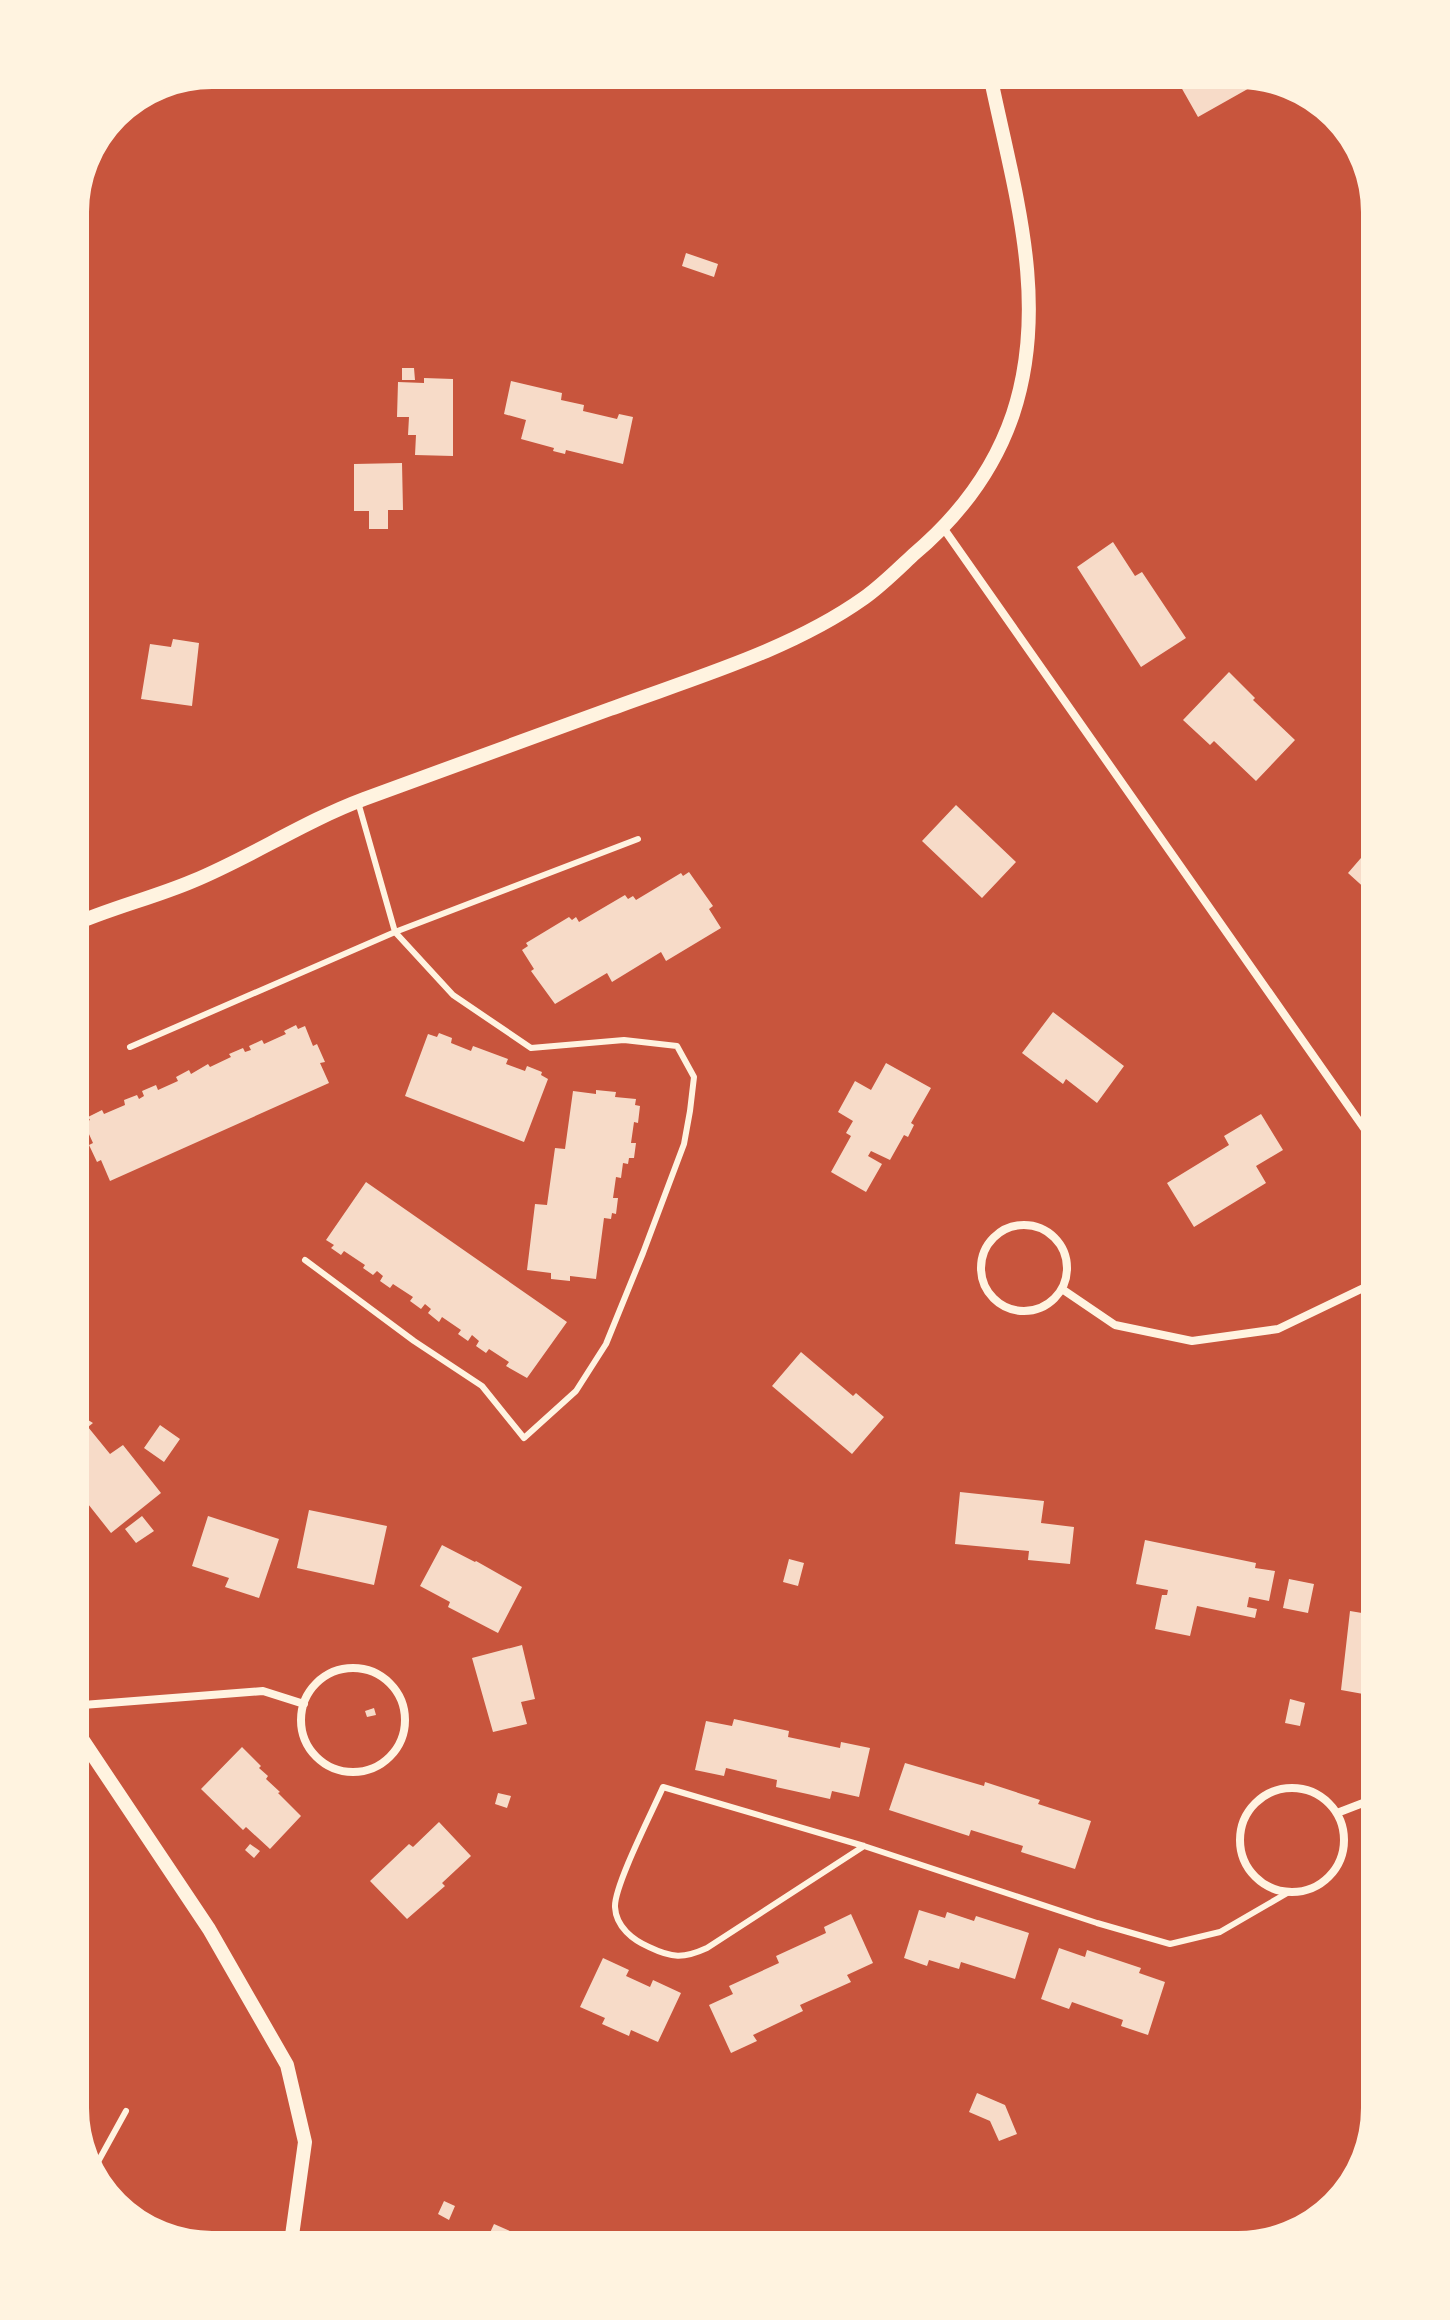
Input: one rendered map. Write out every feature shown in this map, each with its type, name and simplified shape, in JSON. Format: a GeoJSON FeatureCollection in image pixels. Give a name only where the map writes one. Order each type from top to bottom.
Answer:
{"type":"FeatureCollection","features":[{"type":"Feature","properties":{"kind":"street"},"geometry":{"type":"LineString","coordinates":[[84,918],[193,882],[358,802],[736,662],[804,633],[864,598],[944,529],[980,481],[1002,440],[1019,394],[1028,345],[1031,297],[1026,250],[992,84]]}},
{"type":"Feature","properties":{"kind":"street"},"geometry":{"type":"LineString","coordinates":[[944,529],[1366,1131]]}},
{"type":"Feature","properties":{"kind":"street"},"geometry":{"type":"LineString","coordinates":[[1023,1225],[1051,1235],[1067,1259],[1067,1274],[1062,1289],[1053,1301],[1041,1309],[1026,1312],[1011,1309],[988,1292],[982,1278],[986,1249],[995,1237],[1023,1225]]}},
{"type":"Feature","properties":{"kind":"street"},"geometry":{"type":"LineString","coordinates":[[1062,1289],[1115,1325],[1192,1341],[1278,1329],[1366,1287]]}},
{"type":"Feature","properties":{"kind":"street"},"geometry":{"type":"LineString","coordinates":[[350,1668],[370,1671],[388,1681],[400,1697],[406,1717],[403,1737],[393,1755],[376,1767],[356,1773],[337,1770],[319,1760],[306,1744],[301,1724],[304,1704],[314,1686],[330,1673],[350,1668]]}},
{"type":"Feature","properties":{"kind":"street"},"geometry":{"type":"LineString","coordinates":[[84,1705],[263,1691],[304,1704]]}},
{"type":"Feature","properties":{"kind":"street"},"geometry":{"type":"LineString","coordinates":[[84,1742],[209,1929],[287,2065],[305,2142],[292,2236]]}},
{"type":"Feature","properties":{"kind":"street"},"geometry":{"type":"LineString","coordinates":[[1292,1787],[1310,1790],[1325,1799],[1337,1813],[1344,1835],[1342,1857],[1329,1876],[1311,1889],[1289,1892],[1271,1888],[1256,1878],[1246,1864],[1240,1838],[1247,1813],[1274,1790],[1292,1787]]}},
{"type":"Feature","properties":{"kind":"street"},"geometry":{"type":"LineString","coordinates":[[1337,1813],[1366,1803]]}},
{"type":"Feature","properties":{"kind":"lane"},"geometry":{"type":"LineString","coordinates":[[305,1260],[414,1341],[482,1386],[524,1438],[576,1391],[606,1344],[684,1144],[694,1077],[677,1046],[624,1040],[531,1048],[453,995],[395,932],[358,802]]}},
{"type":"Feature","properties":{"kind":"lane"},"geometry":{"type":"LineString","coordinates":[[130,1047],[395,932],[638,839]]}},
{"type":"Feature","properties":{"kind":"lane"},"geometry":{"type":"LineString","coordinates":[[864,1846],[707,1948],[687,1957],[664,1954],[638,1942],[625,1932],[615,1907],[624,1877],[663,1787],[864,1846],[1170,1944],[1220,1932],[1289,1892]]}},
{"type":"Feature","properties":{"kind":"lane"},"geometry":{"type":"LineString","coordinates":[[95,2160],[99,2160],[126,2111]]}},
{"type":"Feature","properties":{"kind":"building"},"geometry":{"type":"Polygon","coordinates":[[[1182,84],[1253,86],[1198,117],[1182,84]]]}},
{"type":"Feature","properties":{"kind":"building"},"geometry":{"type":"Polygon","coordinates":[[[686,253],[718,264],[714,277],[682,266],[686,253]]]}},
{"type":"Feature","properties":{"kind":"building"},"geometry":{"type":"Polygon","coordinates":[[[402,368],[414,368],[415,380],[402,380],[402,368]]]}},
{"type":"Feature","properties":{"kind":"building"},"geometry":{"type":"Polygon","coordinates":[[[424,378],[453,379],[453,456],[415,455],[416,435],[408,435],[409,417],[397,417],[398,382],[424,383],[424,378]]]}},
{"type":"Feature","properties":{"kind":"building"},"geometry":{"type":"Polygon","coordinates":[[[511,381],[562,393],[561,400],[584,405],[583,411],[617,419],[619,414],[633,417],[623,464],[566,450],[565,454],[521,439],[526,420],[504,414],[511,381]]]}},
{"type":"Feature","properties":{"kind":"building"},"geometry":{"type":"Polygon","coordinates":[[[402,463],[403,510],[388,510],[388,529],[369,529],[369,511],[354,511],[354,464],[402,463]]]}},
{"type":"Feature","properties":{"kind":"building"},"geometry":{"type":"Polygon","coordinates":[[[1113,542],[1135,576],[1142,572],[1186,638],[1141,667],[1077,567],[1113,542]]]}},
{"type":"Feature","properties":{"kind":"building"},"geometry":{"type":"Polygon","coordinates":[[[173,639],[199,643],[192,706],[141,699],[150,644],[171,647],[173,639]]]}},
{"type":"Feature","properties":{"kind":"building"},"geometry":{"type":"Polygon","coordinates":[[[1229,672],[1295,740],[1256,781],[1214,741],[1210,745],[1183,720],[1229,672]]]}},
{"type":"Feature","properties":{"kind":"building"},"geometry":{"type":"Polygon","coordinates":[[[956,805],[1016,862],[982,898],[922,841],[956,805]]]}},
{"type":"Feature","properties":{"kind":"building"},"geometry":{"type":"Polygon","coordinates":[[[1366,852],[1366,889],[1348,873],[1366,852]]]}},
{"type":"Feature","properties":{"kind":"building"},"geometry":{"type":"Polygon","coordinates":[[[689,872],[713,906],[709,909],[721,928],[666,961],[661,952],[612,982],[607,973],[555,1004],[531,971],[534,969],[522,950],[528,946],[526,943],[569,917],[572,920],[576,917],[579,922],[625,895],[628,899],[633,896],[636,900],[681,873],[683,876],[689,872]]]}},
{"type":"Feature","properties":{"kind":"building"},"geometry":{"type":"Polygon","coordinates":[[[1053,1012],[1124,1066],[1097,1103],[1066,1079],[1063,1084],[1022,1053],[1053,1012]]]}},
{"type":"Feature","properties":{"kind":"building"},"geometry":{"type":"Polygon","coordinates":[[[296,1025],[298,1029],[305,1026],[313,1046],[317,1044],[325,1062],[320,1063],[329,1083],[110,1181],[101,1160],[97,1162],[89,1145],[93,1143],[84,1123],[90,1120],[88,1117],[125,1105],[124,1100],[137,1095],[139,1099],[144,1096],[142,1091],[156,1085],[158,1090],[178,1081],[176,1077],[189,1070],[191,1074],[208,1064],[210,1067],[231,1057],[229,1054],[243,1048],[245,1052],[251,1050],[249,1046],[262,1040],[264,1044],[286,1034],[284,1031],[296,1025]]]}},
{"type":"Feature","properties":{"kind":"building"},"geometry":{"type":"Polygon","coordinates":[[[439,1033],[452,1038],[451,1043],[471,1051],[473,1046],[508,1059],[506,1064],[525,1071],[527,1066],[542,1072],[541,1075],[548,1079],[524,1142],[405,1096],[428,1034],[437,1037],[439,1033]]]}},
{"type":"Feature","properties":{"kind":"building"},"geometry":{"type":"Polygon","coordinates":[[[886,1063],[931,1088],[911,1123],[914,1125],[908,1137],[904,1135],[890,1160],[871,1151],[868,1156],[882,1164],[866,1192],[831,1172],[851,1136],[846,1133],[853,1121],[838,1112],[855,1081],[871,1090],[886,1063]]]}},
{"type":"Feature","properties":{"kind":"building"},"geometry":{"type":"Polygon","coordinates":[[[596,1090],[616,1092],[615,1097],[636,1099],[635,1105],[640,1106],[631,1143],[636,1143],[634,1158],[629,1158],[628,1164],[623,1163],[621,1178],[616,1177],[613,1198],[618,1198],[616,1214],[612,1213],[611,1219],[604,1218],[596,1279],[570,1276],[570,1281],[551,1279],[551,1273],[527,1270],[535,1204],[547,1205],[555,1148],[565,1149],[573,1091],[596,1094],[596,1090]]]}},
{"type":"Feature","properties":{"kind":"building"},"geometry":{"type":"Polygon","coordinates":[[[1261,1114],[1283,1150],[1256,1166],[1266,1183],[1194,1227],[1167,1183],[1229,1145],[1224,1136],[1261,1114]]]}},
{"type":"Feature","properties":{"kind":"building"},"geometry":{"type":"Polygon","coordinates":[[[366,1182],[567,1322],[527,1378],[506,1366],[509,1362],[489,1349],[486,1353],[476,1346],[479,1341],[472,1335],[468,1341],[458,1334],[461,1330],[442,1317],[439,1322],[428,1313],[431,1309],[425,1304],[421,1309],[410,1301],[413,1297],[393,1284],[390,1288],[380,1281],[383,1276],[377,1271],[373,1275],[363,1268],[365,1265],[344,1251],[341,1255],[331,1248],[334,1245],[326,1240],[366,1182]]]}},
{"type":"Feature","properties":{"kind":"building"},"geometry":{"type":"Polygon","coordinates":[[[801,1352],[853,1396],[856,1393],[884,1417],[852,1454],[772,1386],[801,1352]]]}},
{"type":"Feature","properties":{"kind":"building"},"geometry":{"type":"Polygon","coordinates":[[[84,1418],[93,1423],[88,1427],[110,1454],[123,1445],[161,1493],[111,1533],[84,1499],[84,1418]]]}},
{"type":"Feature","properties":{"kind":"building"},"geometry":{"type":"Polygon","coordinates":[[[160,1425],[180,1439],[164,1462],[144,1448],[160,1425]]]}},
{"type":"Feature","properties":{"kind":"building"},"geometry":{"type":"Polygon","coordinates":[[[960,1492],[1044,1501],[1041,1523],[1074,1527],[1070,1564],[1028,1560],[1029,1551],[955,1544],[960,1492]]]}},
{"type":"Feature","properties":{"kind":"building"},"geometry":{"type":"Polygon","coordinates":[[[309,1510],[387,1526],[374,1585],[297,1568],[309,1510]]]}},
{"type":"Feature","properties":{"kind":"building"},"geometry":{"type":"Polygon","coordinates":[[[142,1516],[154,1531],[136,1543],[125,1529],[142,1516]]]}},
{"type":"Feature","properties":{"kind":"building"},"geometry":{"type":"Polygon","coordinates":[[[208,1516],[279,1539],[259,1598],[225,1587],[229,1578],[192,1566],[208,1516]]]}},
{"type":"Feature","properties":{"kind":"building"},"geometry":{"type":"Polygon","coordinates":[[[1145,1540],[1256,1563],[1255,1568],[1275,1571],[1269,1601],[1249,1597],[1247,1607],[1257,1609],[1255,1618],[1197,1606],[1190,1636],[1155,1629],[1162,1595],[1167,1595],[1168,1590],[1136,1584],[1145,1540]]]}},
{"type":"Feature","properties":{"kind":"building"},"geometry":{"type":"Polygon","coordinates":[[[442,1545],[522,1587],[498,1633],[448,1607],[450,1602],[420,1586],[442,1545]]]}},
{"type":"Feature","properties":{"kind":"building"},"geometry":{"type":"Polygon","coordinates":[[[789,1559],[804,1563],[798,1586],[783,1582],[789,1559]]]}},
{"type":"Feature","properties":{"kind":"building"},"geometry":{"type":"Polygon","coordinates":[[[1289,1579],[1314,1584],[1308,1613],[1283,1608],[1289,1579]]]}},
{"type":"Feature","properties":{"kind":"building"},"geometry":{"type":"Polygon","coordinates":[[[1350,1611],[1366,1614],[1366,1694],[1341,1690],[1350,1611]]]}},
{"type":"Feature","properties":{"kind":"building"},"geometry":{"type":"Polygon","coordinates":[[[522,1645],[535,1699],[521,1702],[527,1724],[493,1732],[472,1658],[522,1645]]]}},
{"type":"Feature","properties":{"kind":"building"},"geometry":{"type":"Polygon","coordinates":[[[1290,1699],[1305,1703],[1300,1726],[1285,1723],[1290,1699]]]}},
{"type":"Feature","properties":{"kind":"building"},"geometry":{"type":"Polygon","coordinates":[[[374,1708],[376,1715],[367,1717],[365,1711],[374,1708]]]}},
{"type":"Feature","properties":{"kind":"building"},"geometry":{"type":"Polygon","coordinates":[[[734,1719],[789,1731],[788,1737],[840,1748],[841,1742],[870,1748],[859,1797],[832,1791],[830,1799],[776,1787],[777,1780],[726,1768],[724,1776],[695,1770],[706,1721],[732,1726],[734,1719]]]}},
{"type":"Feature","properties":{"kind":"building"},"geometry":{"type":"Polygon","coordinates":[[[242,1747],[261,1766],[259,1768],[268,1776],[266,1779],[301,1816],[270,1849],[246,1827],[243,1830],[201,1789],[242,1747]]]}},
{"type":"Feature","properties":{"kind":"building"},"geometry":{"type":"Polygon","coordinates":[[[905,1763],[984,1786],[985,1782],[1091,1821],[1075,1869],[1021,1852],[1023,1846],[971,1830],[969,1836],[889,1810],[905,1763]]]}},
{"type":"Feature","properties":{"kind":"building"},"geometry":{"type":"Polygon","coordinates":[[[498,1793],[511,1796],[507,1808],[495,1804],[498,1793]]]}},
{"type":"Feature","properties":{"kind":"building"},"geometry":{"type":"Polygon","coordinates":[[[439,1822],[471,1856],[442,1883],[445,1886],[407,1919],[370,1881],[409,1844],[413,1847],[439,1822]]]}},
{"type":"Feature","properties":{"kind":"building"},"geometry":{"type":"Polygon","coordinates":[[[250,1844],[260,1851],[254,1858],[245,1850],[250,1844]]]}},
{"type":"Feature","properties":{"kind":"building"},"geometry":{"type":"Polygon","coordinates":[[[919,1910],[945,1918],[947,1912],[974,1921],[976,1916],[1029,1933],[1015,1979],[961,1962],[959,1969],[929,1960],[927,1966],[904,1958],[919,1910]]]}},
{"type":"Feature","properties":{"kind":"building"},"geometry":{"type":"Polygon","coordinates":[[[851,1914],[873,1963],[847,1975],[851,1982],[800,2005],[803,2011],[753,2035],[757,2041],[731,2053],[709,2005],[733,1994],[729,1986],[779,1963],[776,1956],[826,1933],[824,1927],[851,1914]]]}},
{"type":"Feature","properties":{"kind":"building"},"geometry":{"type":"Polygon","coordinates":[[[1059,1948],[1085,1957],[1087,1950],[1141,1968],[1139,1973],[1165,1982],[1148,2035],[1121,2026],[1123,2020],[1072,2002],[1069,2009],[1041,1999],[1059,1948]]]}},
{"type":"Feature","properties":{"kind":"building"},"geometry":{"type":"Polygon","coordinates":[[[603,1958],[629,1970],[626,1976],[650,1987],[653,1980],[681,1993],[658,2042],[631,2030],[629,2036],[602,2024],[605,2018],[580,2007],[603,1958]]]}},
{"type":"Feature","properties":{"kind":"building"},"geometry":{"type":"Polygon","coordinates":[[[977,2093],[1005,2105],[1017,2134],[999,2141],[990,2121],[969,2112],[977,2093]]]}},
{"type":"Feature","properties":{"kind":"building"},"geometry":{"type":"Polygon","coordinates":[[[444,2201],[455,2206],[449,2220],[438,2214],[444,2201]]]}},
{"type":"Feature","properties":{"kind":"building"},"geometry":{"type":"Polygon","coordinates":[[[494,2224],[521,2236],[488,2236],[494,2224]]]}}]}
